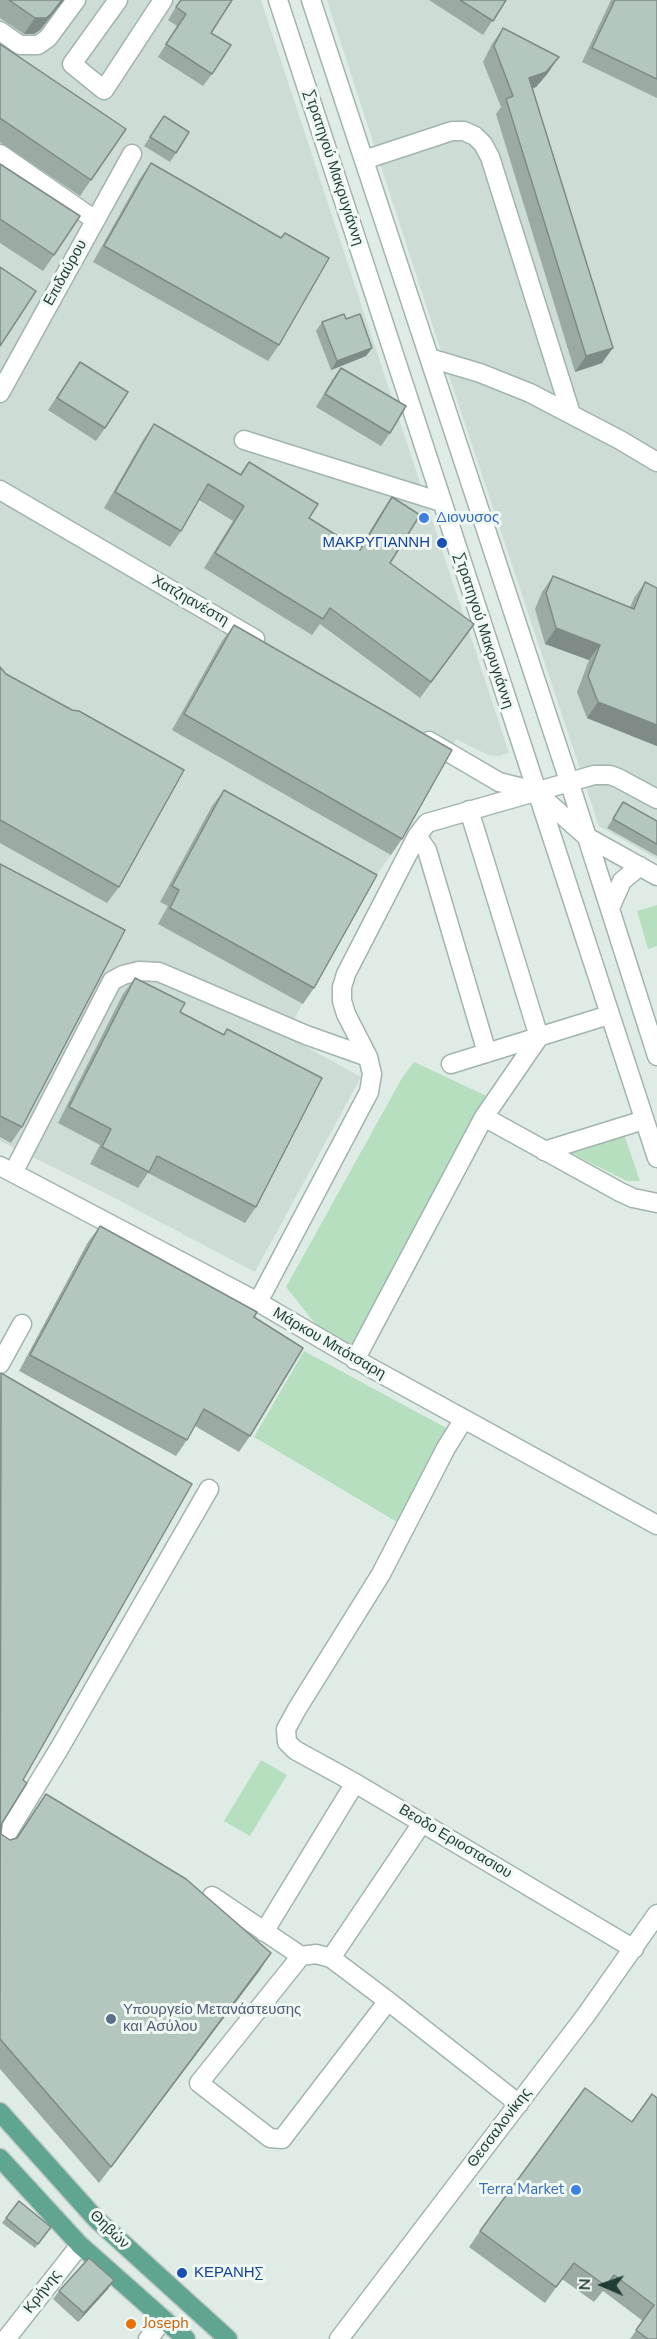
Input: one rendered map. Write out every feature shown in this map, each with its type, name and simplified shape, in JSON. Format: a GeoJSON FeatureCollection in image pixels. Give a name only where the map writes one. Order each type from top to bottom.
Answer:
{"type":"FeatureCollection","features":[{"type":"Feature","properties":{"kind":"main road","name":"Θηβών"},"geometry":{"type":"LineString","coordinates":[[0,2112],[96,2219],[228,2339]]}},
{"type":"Feature","properties":{"kind":"main road","name":"Θηβών"},"geometry":{"type":"LineString","coordinates":[[0,2158],[80,2246],[186,2339]]}},
{"type":"Feature","properties":{"kind":"street"},"geometry":{"type":"LineString","coordinates":[[0,31],[20,45],[38,45],[48,38],[76,0]]}},
{"type":"Feature","properties":{"kind":"street"},"geometry":{"type":"LineString","coordinates":[[118,0],[72,64],[104,90],[163,0]]}},
{"type":"Feature","properties":{"kind":"street","name":"Στρατηγού Μακρυγιάννη"},"geometry":{"type":"LineString","coordinates":[[278,0],[657,1158]]}},
{"type":"Feature","properties":{"kind":"street"},"geometry":{"type":"LineString","coordinates":[[311,0],[569,781],[657,1056]]}},
{"type":"Feature","properties":{"kind":"street"},"geometry":{"type":"LineString","coordinates":[[364,160],[452,131],[464,131],[483,144],[490,157],[571,414]]}},
{"type":"Feature","properties":{"kind":"street"},"geometry":{"type":"LineString","coordinates":[[0,154],[95,220]]}},
{"type":"Feature","properties":{"kind":"street","name":"Επιδαύρου"},"geometry":{"type":"LineString","coordinates":[[0,393],[132,154]]}},
{"type":"Feature","properties":{"kind":"street"},"geometry":{"type":"LineString","coordinates":[[430,358],[480,373],[530,393],[657,462]]}},
{"type":"Feature","properties":{"kind":"street"},"geometry":{"type":"LineString","coordinates":[[244,440],[441,502]]}},
{"type":"Feature","properties":{"kind":"street","name":"Χατζηανέστη"},"geometry":{"type":"LineString","coordinates":[[0,490],[275,651]]}},
{"type":"Feature","properties":{"kind":"street"},"geometry":{"type":"LineString","coordinates":[[417,734],[499,782],[535,791],[587,837],[657,876]]}},
{"type":"Feature","properties":{"kind":"street"},"geometry":{"type":"LineString","coordinates":[[258,1302],[369,1092],[372,1074],[368,1057],[346,1014],[342,1001],[342,987],[346,974],[417,836],[427,823],[594,775],[610,775],[657,799]]}},
{"type":"Feature","properties":{"kind":"street"},"geometry":{"type":"LineString","coordinates":[[469,810],[539,1037]]}},
{"type":"Feature","properties":{"kind":"street"},"geometry":{"type":"LineString","coordinates":[[417,836],[427,850],[487,1053]]}},
{"type":"Feature","properties":{"kind":"street"},"geometry":{"type":"LineString","coordinates":[[610,908],[622,881],[640,866]]}},
{"type":"Feature","properties":{"kind":"street"},"geometry":{"type":"LineString","coordinates":[[7,1169],[112,981],[123,975],[139,971],[159,972],[306,1035],[368,1057]]}},
{"type":"Feature","properties":{"kind":"street"},"geometry":{"type":"LineString","coordinates":[[452,1064],[609,1015]]}},
{"type":"Feature","properties":{"kind":"street"},"geometry":{"type":"LineString","coordinates":[[355,1360],[484,1117],[539,1037]]}},
{"type":"Feature","properties":{"kind":"street"},"geometry":{"type":"LineString","coordinates":[[484,1117],[620,1192],[633,1198],[657,1203]]}},
{"type":"Feature","properties":{"kind":"street"},"geometry":{"type":"LineString","coordinates":[[544,1151],[644,1120]]}},
{"type":"Feature","properties":{"kind":"street","name":"Μάρκου Μπότσαρη"},"geometry":{"type":"LineString","coordinates":[[7,1169],[258,1302],[355,1360],[657,1525]]}},
{"type":"Feature","properties":{"kind":"street"},"geometry":{"type":"LineString","coordinates":[[0,1364],[22,1324]]}},
{"type":"Feature","properties":{"kind":"street","name":"Βεοδο Εριοστασιου"},"geometry":{"type":"LineString","coordinates":[[464,1419],[446,1448],[381,1574],[286,1729],[287,1742],[296,1750],[356,1783],[634,1948]]}},
{"type":"Feature","properties":{"kind":"street"},"geometry":{"type":"LineString","coordinates":[[0,1845],[59,1749],[209,1489]]}},
{"type":"Feature","properties":{"kind":"street"},"geometry":{"type":"LineString","coordinates":[[264,1932],[356,1783]]}},
{"type":"Feature","properties":{"kind":"street"},"geometry":{"type":"LineString","coordinates":[[331,1958],[422,1823]]}},
{"type":"Feature","properties":{"kind":"street"},"geometry":{"type":"LineString","coordinates":[[212,1896],[301,1956],[316,1954],[331,1958],[519,2104]]}},
{"type":"Feature","properties":{"kind":"street","name":"Θεσσαλονίκης"},"geometry":{"type":"LineString","coordinates":[[339,2339],[519,2104],[634,1948],[651,1937],[657,1914]]}},
{"type":"Feature","properties":{"kind":"street"},"geometry":{"type":"LineString","coordinates":[[301,1956],[199,2083],[270,2138],[282,2139],[388,2001]]}},
{"type":"Feature","properties":{"kind":"street","name":"Κρήνης"},"geometry":{"type":"LineString","coordinates":[[6,2339],[80,2246]]}},
{"type":"Feature","properties":{"kind":"street"},"geometry":{"type":"LineString","coordinates":[[148,2339],[164,2319]]}},
{"type":"Feature","properties":{"kind":"shaded area"},"geometry":{"type":"Polygon","coordinates":[[[0,0],[261,0],[509,753],[499,756],[488,755],[456,739],[391,855],[365,891],[285,1035],[361,1077],[255,1272],[0,1141],[0,0]]]}},
{"type":"Feature","properties":{"kind":"shaded area"},"geometry":{"type":"Polygon","coordinates":[[[327,0],[657,0],[657,859],[599,826],[327,0]]]}},
{"type":"Feature","properties":{"kind":"green space"},"geometry":{"type":"Polygon","coordinates":[[[657,905],[657,946],[648,949],[637,911],[657,905]]]}},
{"type":"Feature","properties":{"kind":"green space"},"geometry":{"type":"Polygon","coordinates":[[[414,1062],[489,1097],[356,1347],[318,1327],[286,1287],[402,1078],[414,1062]]]}},
{"type":"Feature","properties":{"kind":"green space"},"geometry":{"type":"Polygon","coordinates":[[[621,1126],[640,1181],[627,1181],[567,1151],[621,1126]]]}},
{"type":"Feature","properties":{"kind":"green space"},"geometry":{"type":"Polygon","coordinates":[[[304,1351],[448,1429],[397,1522],[254,1437],[304,1351]]]}},
{"type":"Feature","properties":{"kind":"green space"},"geometry":{"type":"Polygon","coordinates":[[[261,1760],[287,1775],[250,1836],[224,1821],[261,1760]]]}},
{"type":"Feature","properties":{"kind":"building"},"geometry":{"type":"Polygon","coordinates":[[[9,0],[62,0],[46,18],[35,18],[9,0]]]}},
{"type":"Feature","properties":{"kind":"building"},"geometry":{"type":"Polygon","coordinates":[[[181,0],[232,0],[211,33],[231,45],[212,74],[166,44],[186,14],[176,7],[181,0]]]}},
{"type":"Feature","properties":{"kind":"building"},"geometry":{"type":"Polygon","coordinates":[[[460,0],[506,0],[493,21],[460,0]]]}},
{"type":"Feature","properties":{"kind":"building"},"geometry":{"type":"Polygon","coordinates":[[[615,0],[657,0],[657,79],[592,48],[615,0]]]}},
{"type":"Feature","properties":{"kind":"building"},"geometry":{"type":"Polygon","coordinates":[[[503,28],[559,57],[546,72],[529,78],[613,348],[586,356],[506,99],[513,96],[494,46],[503,28]]]}},
{"type":"Feature","properties":{"kind":"building"},"geometry":{"type":"Polygon","coordinates":[[[0,44],[126,129],[91,180],[0,118],[0,44]]]}},
{"type":"Feature","properties":{"kind":"building"},"geometry":{"type":"Polygon","coordinates":[[[164,116],[189,132],[176,153],[150,137],[164,116]]]}},
{"type":"Feature","properties":{"kind":"building"},"geometry":{"type":"Polygon","coordinates":[[[151,163],[281,238],[285,233],[329,258],[279,345],[104,246],[151,163]]]}},
{"type":"Feature","properties":{"kind":"building"},"geometry":{"type":"Polygon","coordinates":[[[0,164],[80,216],[54,255],[0,219],[0,164]]]}},
{"type":"Feature","properties":{"kind":"building"},"geometry":{"type":"Polygon","coordinates":[[[0,267],[36,291],[0,346],[0,267]]]}},
{"type":"Feature","properties":{"kind":"building"},"geometry":{"type":"Polygon","coordinates":[[[344,314],[346,319],[360,314],[372,348],[337,361],[322,322],[344,314]]]}},
{"type":"Feature","properties":{"kind":"building"},"geometry":{"type":"Polygon","coordinates":[[[80,362],[128,392],[105,428],[57,398],[80,362]]]}},
{"type":"Feature","properties":{"kind":"building"},"geometry":{"type":"Polygon","coordinates":[[[341,368],[406,406],[390,433],[325,394],[341,368]]]}},
{"type":"Feature","properties":{"kind":"building"},"geometry":{"type":"Polygon","coordinates":[[[154,424],[241,475],[249,462],[318,504],[309,518],[360,550],[392,497],[420,515],[390,563],[474,624],[431,682],[330,608],[323,619],[215,553],[244,506],[208,484],[181,531],[115,492],[154,424]]]}},
{"type":"Feature","properties":{"kind":"building"},"geometry":{"type":"Polygon","coordinates":[[[553,576],[634,609],[645,582],[657,588],[657,725],[598,702],[588,676],[600,645],[556,628],[546,593],[553,576]]]}},
{"type":"Feature","properties":{"kind":"building"},"geometry":{"type":"Polygon","coordinates":[[[234,625],[452,750],[402,839],[184,714],[234,625]]]}},
{"type":"Feature","properties":{"kind":"building"},"geometry":{"type":"Polygon","coordinates":[[[0,667],[6,674],[72,710],[79,711],[184,770],[119,887],[0,820],[0,667]]]}},
{"type":"Feature","properties":{"kind":"building"},"geometry":{"type":"Polygon","coordinates":[[[224,790],[377,875],[314,988],[170,908],[179,890],[172,886],[224,790]]]}},
{"type":"Feature","properties":{"kind":"building"},"geometry":{"type":"Polygon","coordinates":[[[623,802],[657,821],[657,844],[613,819],[623,802]]]}},
{"type":"Feature","properties":{"kind":"building"},"geometry":{"type":"Polygon","coordinates":[[[0,864],[125,930],[22,1127],[0,1116],[0,864]]]}},
{"type":"Feature","properties":{"kind":"building"},"geometry":{"type":"Polygon","coordinates":[[[135,978],[185,1003],[180,1012],[224,1035],[227,1029],[322,1078],[256,1207],[157,1156],[149,1172],[102,1147],[111,1129],[69,1107],[135,978]]]}},
{"type":"Feature","properties":{"kind":"building"},"geometry":{"type":"Polygon","coordinates":[[[100,1226],[257,1312],[254,1317],[303,1348],[250,1436],[204,1409],[187,1440],[30,1355],[100,1226]]]}},
{"type":"Feature","properties":{"kind":"building"},"geometry":{"type":"Polygon","coordinates":[[[1,1373],[192,1484],[23,1780],[27,1783],[2,1823],[1,1834],[10,1840],[17,1838],[46,1794],[186,1879],[271,1953],[111,2167],[0,2039],[1,1373]]]}},
{"type":"Feature","properties":{"kind":"building"},"geometry":{"type":"Polygon","coordinates":[[[585,2088],[632,2122],[652,2094],[657,2098],[657,2339],[648,2339],[636,2330],[654,2305],[614,2275],[606,2286],[574,2263],[556,2287],[480,2231],[585,2088]]]}},
{"type":"Feature","properties":{"kind":"building"},"geometry":{"type":"Polygon","coordinates":[[[19,2201],[51,2227],[38,2244],[6,2218],[19,2201]]]}},
{"type":"Feature","properties":{"kind":"building"},"geometry":{"type":"Polygon","coordinates":[[[89,2258],[114,2280],[84,2313],[59,2291],[89,2258]]]}},
{"type":"Feature","properties":{"kind":"place","name":"Διονυσος"},"geometry":{"type":"Point","coordinates":[424,518]}},
{"type":"Feature","properties":{"kind":"place","name":"ΜΑΚΡΥΓΙΑΝΝΗ"},"geometry":{"type":"Point","coordinates":[442,543]}},
{"type":"Feature","properties":{"kind":"place","name":"Υπουργείο Μετανάστευσης και Ασύλου"},"geometry":{"type":"Point","coordinates":[111,2019]}},
{"type":"Feature","properties":{"kind":"place","name":"Terra Market"},"geometry":{"type":"Point","coordinates":[576,2190]}},
{"type":"Feature","properties":{"kind":"place","name":"ΚΕΡΑΝΗΣ"},"geometry":{"type":"Point","coordinates":[182,2273]}},
{"type":"Feature","properties":{"kind":"place","name":"Joseph"},"geometry":{"type":"Point","coordinates":[131,2324]}}]}
